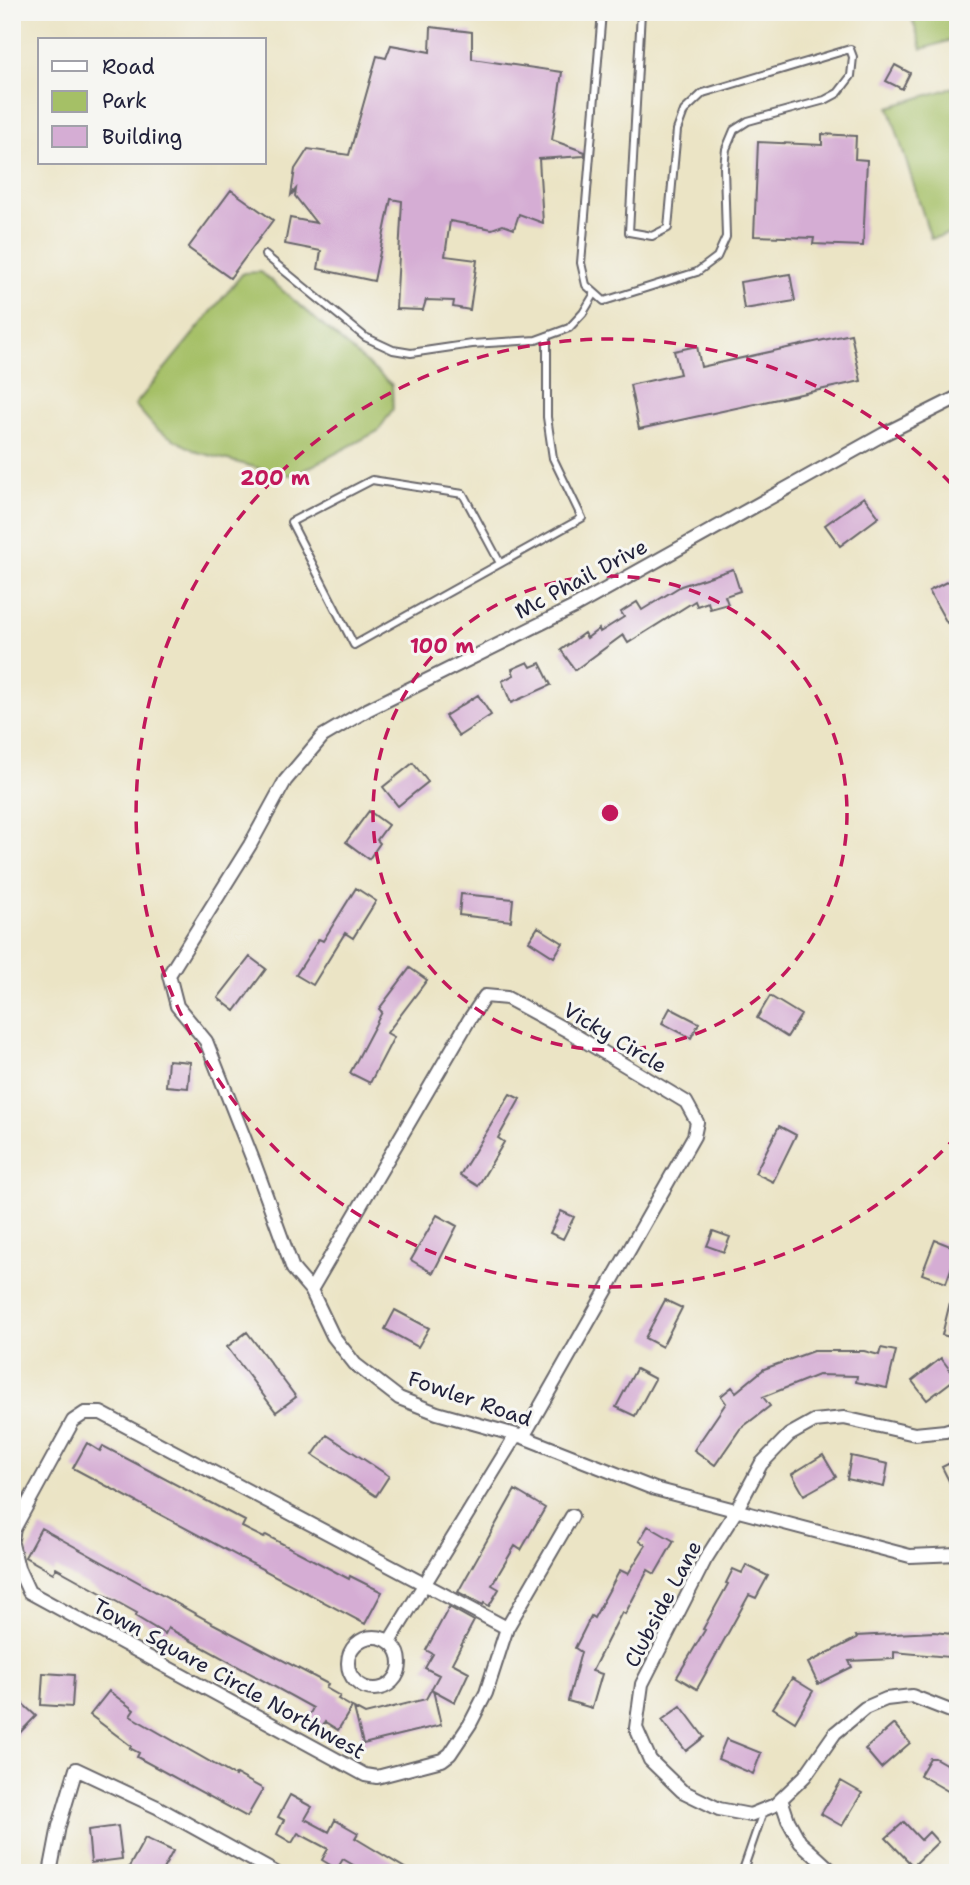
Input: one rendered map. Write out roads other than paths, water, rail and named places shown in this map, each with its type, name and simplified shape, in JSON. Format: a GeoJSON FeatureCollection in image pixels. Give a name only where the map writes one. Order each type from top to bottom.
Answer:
{"type":"FeatureCollection","features":[{"type":"Feature","properties":{"kind":"street","name":"Mc Phail Drive"},"geometry":{"type":"LineString","coordinates":[[169,975],[250,845],[285,781],[323,736],[367,710],[574,607],[884,433],[958,397]]}},
{"type":"Feature","properties":{"kind":"street","name":"Fowler Road"},"geometry":{"type":"LineString","coordinates":[[169,975],[177,1006],[206,1041],[293,1269],[311,1290],[333,1336],[355,1364],[399,1398],[437,1413],[519,1436],[655,1489],[910,1556],[958,1555]]}},
{"type":"Feature","properties":{"kind":"street","name":"Vicky Circle"},"geometry":{"type":"LineString","coordinates":[[311,1290],[485,996],[507,998],[568,1031],[686,1102],[697,1122],[694,1136],[519,1436]]}},
{"type":"Feature","properties":{"kind":"street","name":"Town Square Circle Northwest"},"geometry":{"type":"LineString","coordinates":[[507,1628],[101,1413],[85,1413],[73,1421],[14,1529],[12,1542],[18,1569],[30,1592],[365,1775],[377,1777],[442,1760],[450,1754],[470,1724],[485,1693],[507,1628],[572,1516]]}},
{"type":"Feature","properties":{"kind":"street","name":"Clubside Lane"},"geometry":{"type":"LineString","coordinates":[[764,1810],[750,1815],[719,1809],[682,1791],[650,1760],[636,1728],[642,1684],[705,1560],[761,1464],[789,1435],[814,1421],[844,1418],[915,1434],[958,1427]]}},
{"type":"Feature","properties":{"kind":"street"},"geometry":{"type":"LineString","coordinates":[[389,1642],[519,1436]]}},
{"type":"Feature","properties":{"kind":"street"},"geometry":{"type":"LineString","coordinates":[[373,1637],[389,1642],[398,1651],[401,1660],[396,1679],[388,1686],[377,1689],[366,1688],[357,1683],[350,1674],[348,1664],[355,1646],[363,1639],[373,1637]]}},
{"type":"Feature","properties":{"kind":"street"},"geometry":{"type":"LineString","coordinates":[[764,1810],[775,1805],[805,1776],[835,1733],[865,1708],[886,1699],[912,1696],[958,1714]]}},
{"type":"Feature","properties":{"kind":"street"},"geometry":{"type":"LineString","coordinates":[[50,1873],[59,1826],[76,1769],[157,1807],[276,1873]]}},
{"type":"Feature","properties":{"kind":"street"},"geometry":{"type":"LineString","coordinates":[[781,1799],[800,1842],[834,1873]]}},
{"type":"Feature","properties":{"kind":"lane"},"geometry":{"type":"LineString","coordinates":[[602,12],[581,263],[586,285],[604,301],[697,272],[717,257],[726,237],[724,167],[726,149],[734,130],[748,121],[825,100],[838,93],[851,76],[853,57],[850,49],[703,93],[684,111],[677,130],[668,228],[652,236],[629,232],[641,12]]}},
{"type":"Feature","properties":{"kind":"lane"},"geometry":{"type":"LineString","coordinates":[[265,255],[365,337],[393,350],[411,353],[472,344],[536,340],[569,328],[583,313],[595,293]]}},
{"type":"Feature","properties":{"kind":"lane"},"geometry":{"type":"LineString","coordinates":[[500,564],[463,494],[372,480],[291,522],[354,645],[500,564],[582,518],[553,458],[547,416],[547,336]]}},
{"type":"Feature","properties":{"kind":"lane"},"geometry":{"type":"LineString","coordinates":[[742,1873],[764,1810]]}}]}
